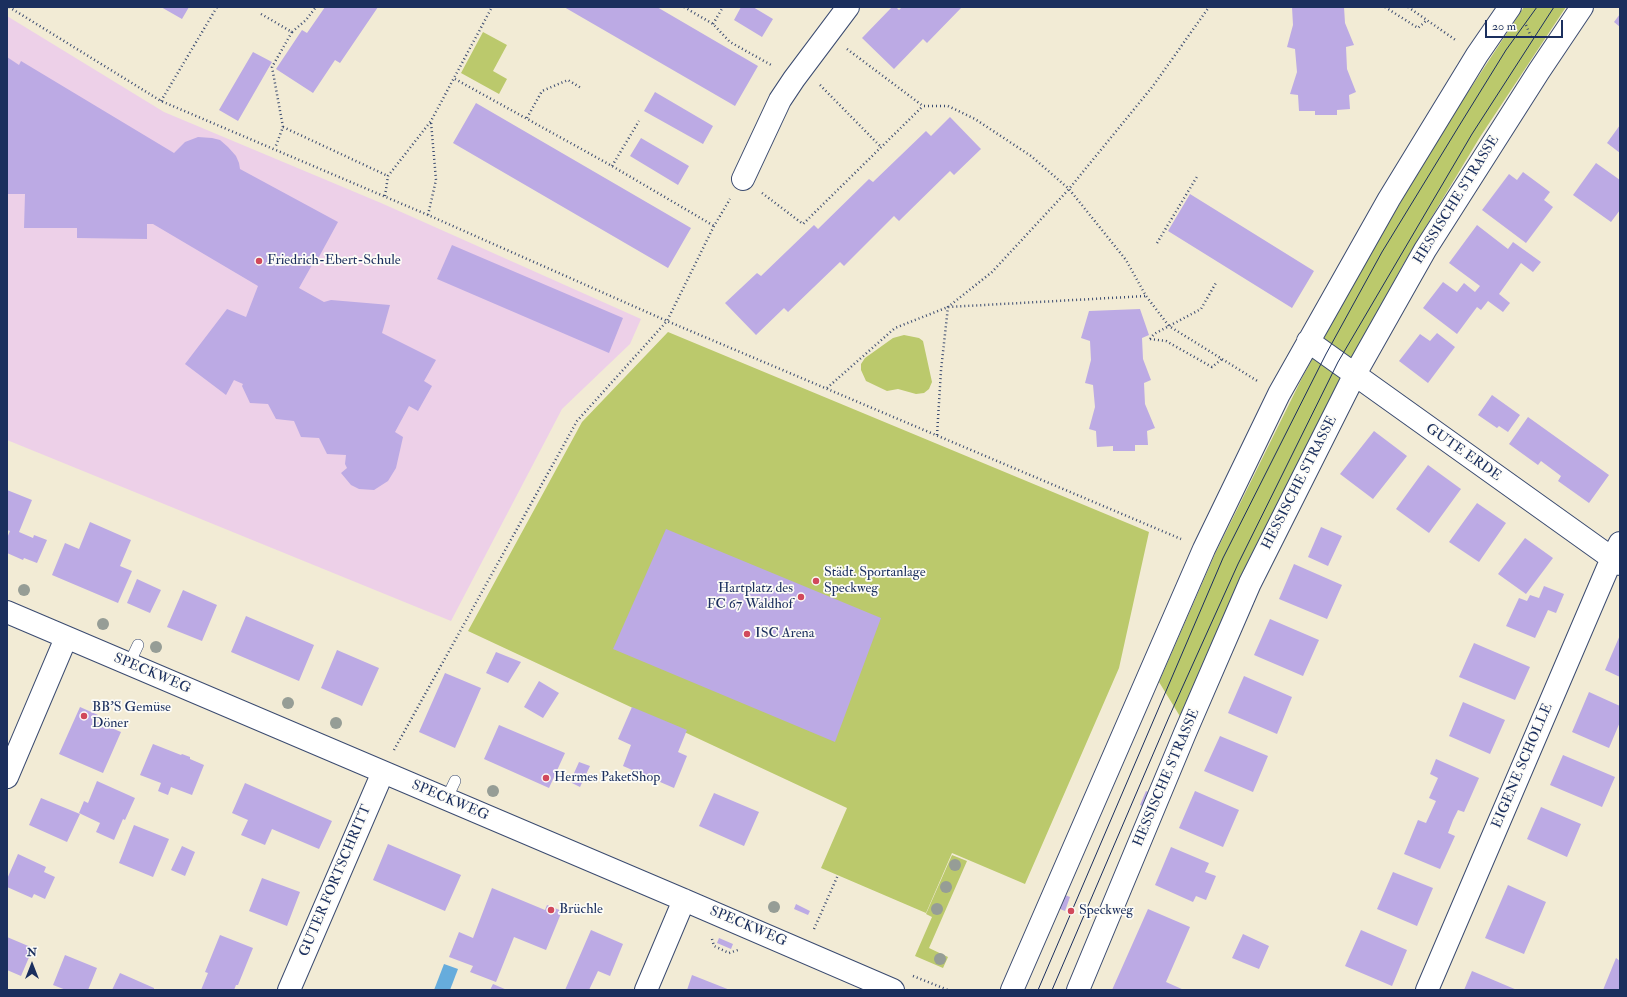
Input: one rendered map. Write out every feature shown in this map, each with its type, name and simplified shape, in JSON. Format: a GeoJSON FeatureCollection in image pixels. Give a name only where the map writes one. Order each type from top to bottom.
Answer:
{"type":"FeatureCollection","features":[{"type":"Feature","properties":{"kind":"street"},"geometry":{"type":"LineString","coordinates":[[743,179],[780,100],[848,7]]}},
{"type":"Feature","properties":{"kind":"street"},"geometry":{"type":"LineString","coordinates":[[1012,990],[1204,549],[1279,394],[1389,199],[1477,55],[1510,7]]}},
{"type":"Feature","properties":{"kind":"street","name":"HESSISCHE STRASSE"},"geometry":{"type":"LineString","coordinates":[[1078,990],[1185,733],[1250,583],[1355,374],[1425,250],[1539,71],[1582,7]]}},
{"type":"Feature","properties":{"kind":"street","name":"GUTE ERDE"},"geometry":{"type":"LineString","coordinates":[[1308,341],[1418,421],[1617,555]]}},
{"type":"Feature","properties":{"kind":"street","name":"EIGENE SCHOLLE"},"geometry":{"type":"LineString","coordinates":[[1427,990],[1617,555]]}},
{"type":"Feature","properties":{"kind":"street","name":"SPECKWEG"},"geometry":{"type":"LineString","coordinates":[[7,612],[383,772],[451,790],[684,900],[893,990]]}},
{"type":"Feature","properties":{"kind":"street"},"geometry":{"type":"LineString","coordinates":[[7,777],[66,638]]}},
{"type":"Feature","properties":{"kind":"street","name":"GUTER FORTSCHRITT"},"geometry":{"type":"LineString","coordinates":[[289,990],[383,772]]}},
{"type":"Feature","properties":{"kind":"street"},"geometry":{"type":"LineString","coordinates":[[646,990],[684,900]]}},
{"type":"Feature","properties":{"kind":"lane"},"geometry":{"type":"LineString","coordinates":[[128,664],[138,645]]}},
{"type":"Feature","properties":{"kind":"path"},"geometry":{"type":"LineString","coordinates":[[9,7],[161,101],[428,214],[667,321],[938,434],[1204,549]]}},
{"type":"Feature","properties":{"kind":"path"},"geometry":{"type":"LineString","coordinates":[[161,101],[217,7]]}},
{"type":"Feature","properties":{"kind":"path"},"geometry":{"type":"LineString","coordinates":[[275,148],[283,127],[272,67],[292,32],[306,20],[316,7]]}},
{"type":"Feature","properties":{"kind":"path"},"geometry":{"type":"LineString","coordinates":[[385,196],[388,176],[431,121],[492,7]]}},
{"type":"Feature","properties":{"kind":"path"},"geometry":{"type":"LineString","coordinates":[[684,7],[713,24],[730,42],[799,73],[881,147]]}},
{"type":"Feature","properties":{"kind":"path"},"geometry":{"type":"LineString","coordinates":[[713,24],[723,7]]}},
{"type":"Feature","properties":{"kind":"path"},"geometry":{"type":"LineString","coordinates":[[827,388],[895,328],[948,307],[992,272],[1069,189],[1153,86],[1209,7]]}},
{"type":"Feature","properties":{"kind":"path"},"geometry":{"type":"LineString","coordinates":[[1385,7],[1418,28],[1427,20]]}},
{"type":"Feature","properties":{"kind":"path"},"geometry":{"type":"LineString","coordinates":[[1408,7],[1477,55]]}},
{"type":"Feature","properties":{"kind":"path"},"geometry":{"type":"LineString","coordinates":[[261,14],[292,32]]}},
{"type":"Feature","properties":{"kind":"path"},"geometry":{"type":"LineString","coordinates":[[1526,24],[1534,44]]}},
{"type":"Feature","properties":{"kind":"path"},"geometry":{"type":"LineString","coordinates":[[827,35],[923,106],[948,106],[975,119],[1031,156],[1069,189],[1126,260],[1146,296],[1169,326],[1279,394]]}},
{"type":"Feature","properties":{"kind":"path"},"geometry":{"type":"LineString","coordinates":[[455,78],[612,166],[714,226]]}},
{"type":"Feature","properties":{"kind":"path"},"geometry":{"type":"LineString","coordinates":[[527,118],[542,91],[568,80],[581,88]]}},
{"type":"Feature","properties":{"kind":"path"},"geometry":{"type":"LineString","coordinates":[[383,772],[392,753],[577,421],[667,321],[714,226],[743,179],[803,224],[923,106]]}},
{"type":"Feature","properties":{"kind":"path"},"geometry":{"type":"LineString","coordinates":[[428,214],[436,180],[431,121]]}},
{"type":"Feature","properties":{"kind":"path"},"geometry":{"type":"LineString","coordinates":[[612,166],[639,121]]}},
{"type":"Feature","properties":{"kind":"path"},"geometry":{"type":"LineString","coordinates":[[283,127],[388,176]]}},
{"type":"Feature","properties":{"kind":"path"},"geometry":{"type":"LineString","coordinates":[[1156,243],[1198,175]]}},
{"type":"Feature","properties":{"kind":"path"},"geometry":{"type":"LineString","coordinates":[[1217,281],[1201,309],[1154,334],[1150,339],[1166,341],[1212,367],[1222,359]]}},
{"type":"Feature","properties":{"kind":"path"},"geometry":{"type":"LineString","coordinates":[[948,307],[1146,296]]}},
{"type":"Feature","properties":{"kind":"path"},"geometry":{"type":"LineString","coordinates":[[938,434],[941,370],[948,307]]}},
{"type":"Feature","properties":{"kind":"path"},"geometry":{"type":"LineString","coordinates":[[805,951],[838,875]]}},
{"type":"Feature","properties":{"kind":"shaded area","name":"Friedrich-Ebert-Schule"},"geometry":{"type":"Polygon","coordinates":[[[7,16],[164,112],[381,203],[641,319],[630,344],[562,409],[451,621],[7,440],[7,16]]]}},
{"type":"Feature","properties":{"kind":"green space"},"geometry":{"type":"Polygon","coordinates":[[[1524,7],[1566,7],[1480,137],[1404,263],[1333,393],[1181,718],[1159,682],[1215,554],[1302,378],[1372,250],[1451,118],[1524,7]]]}},
{"type":"Feature","properties":{"kind":"green space"},"geometry":{"type":"Polygon","coordinates":[[[483,32],[507,45],[493,71],[507,79],[499,94],[461,73],[483,32]]]}},
{"type":"Feature","properties":{"kind":"green space","name":"Städt. Sportanlage Speckweg"},"geometry":{"type":"Polygon","coordinates":[[[668,332],[1149,532],[1119,668],[1025,884],[952,853],[926,913],[821,868],[847,808],[468,631],[582,422],[668,332]]]}},
{"type":"Feature","properties":{"kind":"green space"},"geometry":{"type":"Polygon","coordinates":[[[904,335],[919,338],[923,341],[932,382],[929,389],[924,393],[916,394],[898,389],[887,391],[866,381],[861,370],[861,364],[865,358],[893,338],[904,335]]]}},
{"type":"Feature","properties":{"kind":"green space"},"geometry":{"type":"Polygon","coordinates":[[[952,855],[967,861],[929,948],[948,957],[943,968],[915,956],[932,917],[926,914],[952,855]]]}},
{"type":"Feature","properties":{"kind":"water"},"geometry":{"type":"Polygon","coordinates":[[[444,964],[458,969],[450,990],[434,990],[444,964]]]}},
{"type":"Feature","properties":{"kind":"building"},"geometry":{"type":"Polygon","coordinates":[[[161,7],[189,7],[182,19],[161,7]]]}},
{"type":"Feature","properties":{"kind":"building"},"geometry":{"type":"Polygon","coordinates":[[[325,7],[378,7],[340,63],[335,60],[313,93],[276,69],[302,30],[307,33],[325,7]]]}},
{"type":"Feature","properties":{"kind":"building"},"geometry":{"type":"Polygon","coordinates":[[[564,7],[657,7],[758,66],[735,106],[564,7]]]}},
{"type":"Feature","properties":{"kind":"building"},"geometry":{"type":"Polygon","coordinates":[[[741,7],[753,7],[773,19],[762,37],[734,20],[741,7]]]}},
{"type":"Feature","properties":{"kind":"building"},"geometry":{"type":"Polygon","coordinates":[[[892,7],[896,7],[899,10],[902,7],[962,7],[927,43],[923,39],[894,69],[862,38],[892,7]]]}},
{"type":"Feature","properties":{"kind":"building"},"geometry":{"type":"Polygon","coordinates":[[[1292,7],[1344,7],[1345,23],[1354,45],[1346,47],[1347,69],[1356,92],[1349,95],[1350,109],[1337,110],[1337,115],[1315,115],[1315,111],[1299,111],[1298,95],[1290,94],[1297,72],[1295,49],[1287,47],[1293,25],[1292,7]]]}},
{"type":"Feature","properties":{"kind":"building"},"geometry":{"type":"Polygon","coordinates":[[[1620,14],[1620,27],[1614,22],[1620,14]]]}},
{"type":"Feature","properties":{"kind":"building"},"geometry":{"type":"Polygon","coordinates":[[[253,52],[272,62],[238,121],[219,110],[253,52]]]}},
{"type":"Feature","properties":{"kind":"building"},"geometry":{"type":"Polygon","coordinates":[[[7,57],[19,65],[21,61],[174,153],[185,142],[198,137],[220,140],[236,156],[240,169],[338,222],[314,266],[312,265],[299,288],[324,302],[331,300],[390,305],[382,333],[436,360],[424,381],[432,386],[418,411],[409,406],[395,432],[403,437],[396,468],[388,481],[374,490],[359,489],[351,485],[341,473],[347,468],[345,464],[346,455],[327,454],[319,438],[301,437],[294,421],[276,419],[268,404],[250,403],[242,386],[243,384],[234,380],[226,395],[185,364],[227,309],[246,317],[258,286],[153,224],[147,224],[147,239],[77,238],[77,228],[24,228],[25,194],[7,194],[7,57]]]}},
{"type":"Feature","properties":{"kind":"building"},"geometry":{"type":"Polygon","coordinates":[[[655,92],[713,126],[703,144],[644,111],[655,92]]]}},
{"type":"Feature","properties":{"kind":"building"},"geometry":{"type":"Polygon","coordinates":[[[476,103],[691,228],[668,268],[453,143],[476,103]]]}},
{"type":"Feature","properties":{"kind":"building"},"geometry":{"type":"Polygon","coordinates":[[[950,117],[981,149],[954,175],[950,171],[899,221],[894,216],[844,266],[840,262],[788,312],[784,308],[756,335],[725,303],[757,273],[761,276],[814,225],[818,229],[869,179],[873,182],[926,131],[931,136],[950,117]]]}},
{"type":"Feature","properties":{"kind":"building"},"geometry":{"type":"Polygon","coordinates":[[[1620,125],[1620,153],[1607,143],[1620,125]]]}},
{"type":"Feature","properties":{"kind":"building"},"geometry":{"type":"Polygon","coordinates":[[[641,138],[689,166],[678,185],[630,156],[641,138]]]}},
{"type":"Feature","properties":{"kind":"building"},"geometry":{"type":"Polygon","coordinates":[[[1596,163],[1620,180],[1620,210],[1611,222],[1573,195],[1596,163]]]}},
{"type":"Feature","properties":{"kind":"building"},"geometry":{"type":"Polygon","coordinates":[[[1523,172],[1550,192],[1544,200],[1553,207],[1526,243],[1482,210],[1509,174],[1517,180],[1523,172]]]}},
{"type":"Feature","properties":{"kind":"building"},"geometry":{"type":"Polygon","coordinates":[[[1190,194],[1314,271],[1292,308],[1168,231],[1190,194]]]}},
{"type":"Feature","properties":{"kind":"building"},"geometry":{"type":"Polygon","coordinates":[[[1477,225],[1508,249],[1513,242],[1541,262],[1533,272],[1521,263],[1499,294],[1510,303],[1503,312],[1488,301],[1481,310],[1477,307],[1457,334],[1423,308],[1443,282],[1457,292],[1464,283],[1475,292],[1480,286],[1449,263],[1477,225]]]}},
{"type":"Feature","properties":{"kind":"building"},"geometry":{"type":"Polygon","coordinates":[[[452,245],[623,318],[609,353],[437,279],[452,245]]]}},
{"type":"Feature","properties":{"kind":"building"},"geometry":{"type":"Polygon","coordinates":[[[1140,309],[1149,335],[1142,338],[1143,359],[1151,380],[1144,383],[1145,404],[1155,428],[1147,431],[1148,445],[1135,445],[1135,451],[1113,451],[1113,446],[1097,447],[1096,431],[1089,429],[1095,407],[1093,385],[1085,383],[1091,360],[1090,341],[1081,338],[1089,311],[1140,309]]]}},
{"type":"Feature","properties":{"kind":"building"},"geometry":{"type":"Polygon","coordinates":[[[1437,333],[1455,347],[1428,383],[1399,361],[1420,334],[1430,341],[1437,333]]]}},
{"type":"Feature","properties":{"kind":"building"},"geometry":{"type":"Polygon","coordinates":[[[1492,395],[1520,415],[1508,432],[1499,426],[1497,428],[1478,415],[1492,395]]]}},
{"type":"Feature","properties":{"kind":"building"},"geometry":{"type":"Polygon","coordinates":[[[1528,417],[1609,475],[1589,503],[1558,481],[1561,476],[1541,461],[1538,465],[1509,444],[1528,417]]]}},
{"type":"Feature","properties":{"kind":"building"},"geometry":{"type":"Polygon","coordinates":[[[1374,431],[1407,456],[1373,499],[1340,474],[1374,431]]]}},
{"type":"Feature","properties":{"kind":"building"},"geometry":{"type":"Polygon","coordinates":[[[1428,465],[1461,489],[1429,533],[1396,509],[1428,465]]]}},
{"type":"Feature","properties":{"kind":"building"},"geometry":{"type":"Polygon","coordinates":[[[7,490],[32,500],[19,532],[33,538],[34,535],[47,540],[37,563],[24,558],[23,560],[7,553],[7,538],[10,531],[7,530],[7,490]]]}},
{"type":"Feature","properties":{"kind":"building"},"geometry":{"type":"Polygon","coordinates":[[[1477,503],[1506,523],[1479,562],[1449,542],[1477,503]]]}},
{"type":"Feature","properties":{"kind":"building"},"geometry":{"type":"Polygon","coordinates":[[[90,522],[131,540],[120,566],[132,571],[118,603],[52,575],[65,543],[79,549],[90,522]]]}},
{"type":"Feature","properties":{"kind":"building"},"geometry":{"type":"Polygon","coordinates":[[[1321,527],[1342,536],[1328,566],[1308,557],[1321,527]]]}},
{"type":"Feature","properties":{"kind":"building","name":"ISC Arena"},"geometry":{"type":"Polygon","coordinates":[[[666,529],[881,618],[835,742],[613,649],[666,529]]]}},
{"type":"Feature","properties":{"kind":"building"},"geometry":{"type":"Polygon","coordinates":[[[1525,538],[1553,558],[1526,594],[1498,574],[1525,538]]]}},
{"type":"Feature","properties":{"kind":"building"},"geometry":{"type":"Polygon","coordinates":[[[1294,564],[1342,585],[1327,619],[1279,599],[1294,564]]]}},
{"type":"Feature","properties":{"kind":"building"},"geometry":{"type":"Polygon","coordinates":[[[137,579],[161,590],[150,613],[127,603],[137,579]]]}},
{"type":"Feature","properties":{"kind":"building"},"geometry":{"type":"Polygon","coordinates":[[[1544,586],[1564,594],[1556,613],[1548,610],[1535,638],[1506,626],[1519,598],[1527,601],[1530,595],[1539,598],[1544,586]]]}},
{"type":"Feature","properties":{"kind":"building"},"geometry":{"type":"Polygon","coordinates":[[[183,590],[217,605],[202,641],[167,627],[183,590]]]}},
{"type":"Feature","properties":{"kind":"building"},"geometry":{"type":"Polygon","coordinates":[[[246,616],[314,645],[299,681],[231,652],[246,616]]]}},
{"type":"Feature","properties":{"kind":"building"},"geometry":{"type":"Polygon","coordinates":[[[1270,619],[1319,640],[1303,676],[1254,655],[1270,619]]]}},
{"type":"Feature","properties":{"kind":"building"},"geometry":{"type":"Polygon","coordinates":[[[1620,635],[1620,677],[1605,670],[1620,635]]]}},
{"type":"Feature","properties":{"kind":"building"},"geometry":{"type":"Polygon","coordinates":[[[1474,643],[1530,667],[1515,700],[1459,677],[1474,643]]]}},
{"type":"Feature","properties":{"kind":"building"},"geometry":{"type":"Polygon","coordinates":[[[337,650],[379,668],[362,706],[321,688],[337,650]]]}},
{"type":"Feature","properties":{"kind":"building"},"geometry":{"type":"Polygon","coordinates":[[[496,652],[521,662],[508,683],[486,673],[496,652]]]}},
{"type":"Feature","properties":{"kind":"building"},"geometry":{"type":"Polygon","coordinates":[[[445,673],[481,688],[455,748],[419,732],[445,673]]]}},
{"type":"Feature","properties":{"kind":"building"},"geometry":{"type":"Polygon","coordinates":[[[1244,676],[1292,697],[1277,734],[1228,713],[1244,676]]]}},
{"type":"Feature","properties":{"kind":"building"},"geometry":{"type":"Polygon","coordinates":[[[539,681],[559,693],[543,718],[524,707],[539,681]]]}},
{"type":"Feature","properties":{"kind":"building"},"geometry":{"type":"Polygon","coordinates":[[[1589,692],[1620,706],[1620,722],[1609,748],[1572,732],[1589,692]]]}},
{"type":"Feature","properties":{"kind":"building"},"geometry":{"type":"Polygon","coordinates":[[[1463,702],[1505,720],[1490,754],[1449,736],[1463,702]]]}},
{"type":"Feature","properties":{"kind":"building"},"geometry":{"type":"Polygon","coordinates":[[[80,707],[98,715],[95,721],[121,732],[103,773],[59,754],[80,707]]]}},
{"type":"Feature","properties":{"kind":"building"},"geometry":{"type":"Polygon","coordinates":[[[632,707],[687,730],[678,752],[687,756],[674,788],[623,766],[631,745],[618,739],[632,707]]]}},
{"type":"Feature","properties":{"kind":"building"},"geometry":{"type":"Polygon","coordinates":[[[499,725],[565,753],[549,788],[484,759],[499,725]]]}},
{"type":"Feature","properties":{"kind":"building"},"geometry":{"type":"Polygon","coordinates":[[[1220,736],[1268,756],[1253,792],[1204,771],[1220,736]]]}},
{"type":"Feature","properties":{"kind":"building"},"geometry":{"type":"Polygon","coordinates":[[[153,744],[190,757],[190,759],[204,765],[192,795],[171,787],[168,795],[158,791],[161,783],[140,775],[153,744]]]}},
{"type":"Feature","properties":{"kind":"building"},"geometry":{"type":"Polygon","coordinates":[[[1563,755],[1615,777],[1602,807],[1550,785],[1563,755]]]}},
{"type":"Feature","properties":{"kind":"building"},"geometry":{"type":"Polygon","coordinates":[[[1436,759],[1479,778],[1464,812],[1458,810],[1453,820],[1448,833],[1455,836],[1440,869],[1404,854],[1418,820],[1426,823],[1436,801],[1429,798],[1438,778],[1430,774],[1436,759]]]}},
{"type":"Feature","properties":{"kind":"building"},"geometry":{"type":"Polygon","coordinates":[[[579,762],[590,766],[580,787],[570,782],[579,762]]]}},
{"type":"Feature","properties":{"kind":"building"},"geometry":{"type":"Polygon","coordinates":[[[97,781],[135,798],[125,820],[123,819],[114,840],[96,832],[100,823],[79,813],[84,801],[88,803],[97,781]]]}},
{"type":"Feature","properties":{"kind":"building"},"geometry":{"type":"Polygon","coordinates":[[[245,783],[332,821],[319,849],[272,829],[265,845],[241,835],[248,820],[232,813],[245,783]]]}},
{"type":"Feature","properties":{"kind":"building"},"geometry":{"type":"Polygon","coordinates":[[[1146,791],[1151,793],[1145,807],[1140,805],[1146,791]]]}},
{"type":"Feature","properties":{"kind":"building"},"geometry":{"type":"Polygon","coordinates":[[[1195,791],[1239,810],[1223,847],[1179,828],[1195,791]]]}},
{"type":"Feature","properties":{"kind":"building"},"geometry":{"type":"Polygon","coordinates":[[[714,793],[759,812],[744,846],[699,826],[714,793]]]}},
{"type":"Feature","properties":{"kind":"building"},"geometry":{"type":"Polygon","coordinates":[[[41,798],[80,814],[67,842],[29,825],[41,798]]]}},
{"type":"Feature","properties":{"kind":"building"},"geometry":{"type":"Polygon","coordinates":[[[1541,807],[1581,824],[1567,857],[1527,839],[1541,807]]]}},
{"type":"Feature","properties":{"kind":"building"},"geometry":{"type":"Polygon","coordinates":[[[134,825],[169,839],[153,877],[119,863],[134,825]]]}},
{"type":"Feature","properties":{"kind":"building"},"geometry":{"type":"Polygon","coordinates":[[[388,844],[461,875],[445,911],[373,880],[388,844]]]}},
{"type":"Feature","properties":{"kind":"building"},"geometry":{"type":"Polygon","coordinates":[[[182,846],[195,852],[185,876],[171,870],[182,846]]]}},
{"type":"Feature","properties":{"kind":"building"},"geometry":{"type":"Polygon","coordinates":[[[1171,847],[1209,863],[1205,872],[1216,876],[1206,900],[1196,896],[1193,902],[1155,885],[1171,847]]]}},
{"type":"Feature","properties":{"kind":"building"},"geometry":{"type":"Polygon","coordinates":[[[18,854],[46,867],[44,872],[55,877],[45,899],[34,894],[32,898],[7,887],[7,879],[18,854]]]}},
{"type":"Feature","properties":{"kind":"building"},"geometry":{"type":"Polygon","coordinates":[[[1393,872],[1433,888],[1417,926],[1377,909],[1393,872]]]}},
{"type":"Feature","properties":{"kind":"building"},"geometry":{"type":"Polygon","coordinates":[[[262,878],[300,892],[287,926],[249,911],[262,878]]]}},
{"type":"Feature","properties":{"kind":"building"},"geometry":{"type":"Polygon","coordinates":[[[1508,885],[1546,902],[1524,954],[1485,938],[1508,885]]]}},
{"type":"Feature","properties":{"kind":"building"},"geometry":{"type":"Polygon","coordinates":[[[492,888],[545,910],[547,905],[562,911],[546,950],[514,937],[496,982],[470,972],[473,966],[449,957],[459,932],[473,938],[492,888]]]}},
{"type":"Feature","properties":{"kind":"building"},"geometry":{"type":"Polygon","coordinates":[[[1065,895],[1070,897],[1065,911],[1060,909],[1065,895]]]}},
{"type":"Feature","properties":{"kind":"building"},"geometry":{"type":"Polygon","coordinates":[[[796,904],[810,911],[808,915],[794,909],[796,904]]]}},
{"type":"Feature","properties":{"kind":"building"},"geometry":{"type":"Polygon","coordinates":[[[1148,909],[1190,927],[1166,982],[1184,990],[1112,990],[1148,909]]]}},
{"type":"Feature","properties":{"kind":"building"},"geometry":{"type":"Polygon","coordinates":[[[591,930],[623,944],[610,976],[598,971],[589,990],[565,990],[591,930]]]}},
{"type":"Feature","properties":{"kind":"building"},"geometry":{"type":"Polygon","coordinates":[[[1361,930],[1407,950],[1392,986],[1345,966],[1361,930]]]}},
{"type":"Feature","properties":{"kind":"building"},"geometry":{"type":"Polygon","coordinates":[[[1243,934],[1269,946],[1259,969],[1232,958],[1243,934]]]}},
{"type":"Feature","properties":{"kind":"building"},"geometry":{"type":"Polygon","coordinates":[[[220,935],[253,948],[238,985],[236,985],[234,990],[201,990],[208,973],[205,972],[220,935]]]}},
{"type":"Feature","properties":{"kind":"building"},"geometry":{"type":"Polygon","coordinates":[[[7,937],[33,948],[21,976],[7,970],[7,937]]]}},
{"type":"Feature","properties":{"kind":"building"},"geometry":{"type":"Polygon","coordinates":[[[719,938],[733,944],[731,949],[717,943],[719,938]]]}},
{"type":"Feature","properties":{"kind":"building"},"geometry":{"type":"Polygon","coordinates":[[[65,955],[97,968],[88,990],[66,990],[53,985],[65,955]]]}},
{"type":"Feature","properties":{"kind":"building"},"geometry":{"type":"Polygon","coordinates":[[[1616,958],[1620,961],[1620,990],[1603,990],[1616,958]]]}},
{"type":"Feature","properties":{"kind":"building"},"geometry":{"type":"Polygon","coordinates":[[[1472,971],[1517,990],[1464,990],[1472,971]]]}},
{"type":"Feature","properties":{"kind":"building"},"geometry":{"type":"Polygon","coordinates":[[[120,973],[154,988],[154,990],[112,990],[120,973]]]}},
{"type":"Feature","properties":{"kind":"building"},"geometry":{"type":"Polygon","coordinates":[[[692,975],[730,990],[687,990],[692,975]]]}},
{"type":"Feature","properties":{"kind":"building"},"geometry":{"type":"Polygon","coordinates":[[[493,984],[507,990],[490,990],[493,984]]]}},
{"type":"Feature","properties":{"kind":"tram line"},"geometry":{"type":"LineString","coordinates":[[1038,990],[1223,558],[1326,354],[1382,252],[1506,50],[1537,7]]}},
{"type":"Feature","properties":{"kind":"tram line"},"geometry":{"type":"LineString","coordinates":[[1052,990],[1169,717],[1238,564],[1338,362],[1472,134],[1554,7]]}},
{"type":"Feature","properties":{"kind":"place","name":"Friedrich-Ebert-Schule"},"geometry":{"type":"Point","coordinates":[259,261]}},
{"type":"Feature","properties":{"kind":"place","name":"Städt. Sportanlage Speckweg"},"geometry":{"type":"Point","coordinates":[816,581]}},
{"type":"Feature","properties":{"kind":"place","name":"Hartplatz des FC 67 Waldhof"},"geometry":{"type":"Point","coordinates":[801,597]}},
{"type":"Feature","properties":{"kind":"place","name":"ISC Arena"},"geometry":{"type":"Point","coordinates":[747,634]}},
{"type":"Feature","properties":{"kind":"place","name":"BB'S Gemüse Döner"},"geometry":{"type":"Point","coordinates":[84,716]}},
{"type":"Feature","properties":{"kind":"place","name":"Hermes PaketShop"},"geometry":{"type":"Point","coordinates":[546,778]}},
{"type":"Feature","properties":{"kind":"place","name":"Brüchle"},"geometry":{"type":"Point","coordinates":[551,910]}},
{"type":"Feature","properties":{"kind":"place","name":"Speckweg"},"geometry":{"type":"Point","coordinates":[1071,911]}}]}
